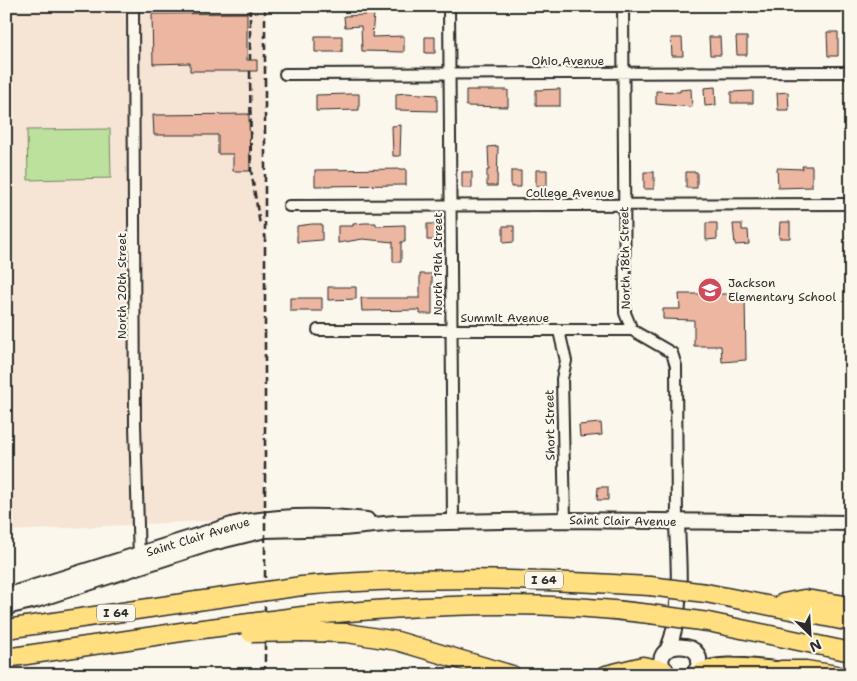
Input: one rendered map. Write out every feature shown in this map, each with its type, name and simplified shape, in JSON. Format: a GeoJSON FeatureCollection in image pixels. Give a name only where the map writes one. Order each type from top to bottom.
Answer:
{"type":"FeatureCollection","features":[{"type":"Feature","properties":{"kind":"highway","name":"I 64"},"geometry":{"type":"LineString","coordinates":[[6,629],[302,586],[371,580],[438,578],[511,579],[650,586],[776,605],[851,622]]}},
{"type":"Feature","properties":{"kind":"highway"},"geometry":{"type":"LineString","coordinates":[[776,605],[804,599],[851,606]]}},
{"type":"Feature","properties":{"kind":"highway","name":"I 64"},"geometry":{"type":"LineString","coordinates":[[6,658],[195,630],[229,634],[401,608],[467,605],[592,607],[650,614],[708,622],[851,652]]}},
{"type":"Feature","properties":{"kind":"highway"},"geometry":{"type":"LineString","coordinates":[[303,624],[398,641],[512,675]]}},
{"type":"Feature","properties":{"kind":"highway"},"geometry":{"type":"LineString","coordinates":[[606,675],[643,666],[665,672]]}},
{"type":"Feature","properties":{"kind":"highway"},"geometry":{"type":"LineString","coordinates":[[788,673],[806,670],[837,675]]}},
{"type":"Feature","properties":{"kind":"main road","name":"Saint Clair Avenue"},"geometry":{"type":"LineString","coordinates":[[6,596],[264,530],[343,528],[395,523],[565,520],[851,523]]}},
{"type":"Feature","properties":{"kind":"main road"},"geometry":{"type":"LineString","coordinates":[[665,672],[662,660],[674,635],[678,605],[677,522]]}},
{"type":"Feature","properties":{"kind":"main road","name":"Saint Clair Avenue"},"geometry":{"type":"LineString","coordinates":[[6,607],[36,600],[139,561]]}},
{"type":"Feature","properties":{"kind":"main road"},"geometry":{"type":"LineString","coordinates":[[678,605],[686,638],[698,660],[694,674]]}},
{"type":"Feature","properties":{"kind":"main road"},"geometry":{"type":"LineString","coordinates":[[668,649],[683,645],[691,648]]}},
{"type":"Feature","properties":{"kind":"main road"},"geometry":{"type":"LineString","coordinates":[[694,674],[718,665],[788,673]]}},
{"type":"Feature","properties":{"kind":"street","name":"North 20th Street"},"geometry":{"type":"LineString","coordinates":[[133,6],[135,424],[139,561]]}},
{"type":"Feature","properties":{"kind":"street","name":"North 19th Street"},"geometry":{"type":"LineString","coordinates":[[450,6],[450,330],[453,522]]}},
{"type":"Feature","properties":{"kind":"street","name":"North 18th Street"},"geometry":{"type":"LineString","coordinates":[[622,6],[625,313],[632,330]]}},
{"type":"Feature","properties":{"kind":"street","name":"Ohio Avenue"},"geometry":{"type":"LineString","coordinates":[[285,74],[851,72]]}},
{"type":"Feature","properties":{"kind":"street","name":"College Avenue"},"geometry":{"type":"LineString","coordinates":[[289,206],[851,204]]}},
{"type":"Feature","properties":{"kind":"street","name":"Summit Avenue"},"geometry":{"type":"LineString","coordinates":[[318,330],[632,330]]}},
{"type":"Feature","properties":{"kind":"street"},"geometry":{"type":"LineString","coordinates":[[632,330],[672,353],[676,366],[677,522]]}},
{"type":"Feature","properties":{"kind":"street","name":"Short Street"},"geometry":{"type":"LineString","coordinates":[[559,331],[566,361],[562,379],[565,520]]}},
{"type":"Feature","properties":{"kind":"shaded area"},"geometry":{"type":"Polygon","coordinates":[[[6,6],[265,6],[264,518],[9,531],[6,6]]]}},
{"type":"Feature","properties":{"kind":"green space"},"geometry":{"type":"Polygon","coordinates":[[[110,129],[111,178],[28,180],[27,130],[110,129]]]}},
{"type":"Feature","properties":{"kind":"building"},"geometry":{"type":"Polygon","coordinates":[[[247,13],[247,60],[257,60],[257,71],[190,71],[190,63],[153,64],[152,14],[247,13]]]}},
{"type":"Feature","properties":{"kind":"building"},"geometry":{"type":"Polygon","coordinates":[[[365,13],[374,13],[372,37],[404,36],[404,52],[362,51],[361,26],[345,27],[344,16],[365,15],[365,13]]]}},
{"type":"Feature","properties":{"kind":"building"},"geometry":{"type":"Polygon","coordinates":[[[827,32],[838,32],[838,56],[828,56],[827,32]]]}},
{"type":"Feature","properties":{"kind":"building"},"geometry":{"type":"Polygon","coordinates":[[[315,36],[342,36],[342,52],[315,52],[315,36]]]}},
{"type":"Feature","properties":{"kind":"building"},"geometry":{"type":"Polygon","coordinates":[[[425,37],[435,37],[435,53],[425,53],[425,37]]]}},
{"type":"Feature","properties":{"kind":"building"},"geometry":{"type":"Polygon","coordinates":[[[709,37],[720,37],[721,55],[710,55],[709,37]]]}},
{"type":"Feature","properties":{"kind":"building"},"geometry":{"type":"Polygon","coordinates":[[[736,37],[747,37],[747,55],[737,55],[736,37]]]}},
{"type":"Feature","properties":{"kind":"building"},"geometry":{"type":"Polygon","coordinates":[[[671,38],[682,38],[683,56],[672,56],[671,38]]]}},
{"type":"Feature","properties":{"kind":"building"},"geometry":{"type":"Polygon","coordinates":[[[715,87],[716,105],[705,106],[704,88],[715,87]]]}},
{"type":"Feature","properties":{"kind":"building"},"geometry":{"type":"Polygon","coordinates":[[[560,89],[560,106],[536,106],[536,90],[560,89]]]}},
{"type":"Feature","properties":{"kind":"building"},"geometry":{"type":"Polygon","coordinates":[[[691,89],[692,107],[656,104],[656,91],[680,92],[680,90],[691,89]]]}},
{"type":"Feature","properties":{"kind":"building"},"geometry":{"type":"Polygon","coordinates":[[[466,90],[508,90],[508,107],[466,106],[466,90]]]}},
{"type":"Feature","properties":{"kind":"building"},"geometry":{"type":"Polygon","coordinates":[[[753,91],[753,103],[731,103],[731,92],[753,91]]]}},
{"type":"Feature","properties":{"kind":"building"},"geometry":{"type":"Polygon","coordinates":[[[788,92],[789,110],[778,110],[777,93],[788,92]]]}},
{"type":"Feature","properties":{"kind":"building"},"geometry":{"type":"Polygon","coordinates":[[[359,94],[359,110],[316,111],[316,95],[359,94]]]}},
{"type":"Feature","properties":{"kind":"building"},"geometry":{"type":"Polygon","coordinates":[[[396,94],[437,95],[437,111],[396,110],[396,94]]]}},
{"type":"Feature","properties":{"kind":"building"},"geometry":{"type":"Polygon","coordinates":[[[249,114],[250,171],[233,171],[233,154],[218,154],[218,135],[154,135],[153,115],[249,114]]]}},
{"type":"Feature","properties":{"kind":"building"},"geometry":{"type":"Polygon","coordinates":[[[401,125],[400,156],[393,156],[392,126],[401,125]]]}},
{"type":"Feature","properties":{"kind":"building"},"geometry":{"type":"Polygon","coordinates":[[[498,146],[497,186],[487,186],[487,170],[489,170],[488,147],[498,146]]]}},
{"type":"Feature","properties":{"kind":"building"},"geometry":{"type":"Polygon","coordinates":[[[802,166],[812,166],[812,187],[778,188],[777,168],[803,169],[802,166]]]}},
{"type":"Feature","properties":{"kind":"building"},"geometry":{"type":"Polygon","coordinates":[[[406,169],[406,185],[315,186],[315,170],[406,169]]]}},
{"type":"Feature","properties":{"kind":"building"},"geometry":{"type":"Polygon","coordinates":[[[536,170],[547,170],[547,187],[536,186],[536,170]]]}},
{"type":"Feature","properties":{"kind":"building"},"geometry":{"type":"Polygon","coordinates":[[[511,171],[521,171],[521,187],[511,187],[511,171]]]}},
{"type":"Feature","properties":{"kind":"building"},"geometry":{"type":"Polygon","coordinates":[[[462,172],[472,172],[472,188],[462,188],[462,172]]]}},
{"type":"Feature","properties":{"kind":"building"},"geometry":{"type":"Polygon","coordinates":[[[644,172],[654,172],[654,189],[644,189],[644,172]]]}},
{"type":"Feature","properties":{"kind":"building"},"geometry":{"type":"Polygon","coordinates":[[[686,172],[697,172],[697,188],[686,188],[686,172]]]}},
{"type":"Feature","properties":{"kind":"building"},"geometry":{"type":"Polygon","coordinates":[[[780,222],[790,222],[790,238],[779,238],[780,222]]]}},
{"type":"Feature","properties":{"kind":"building"},"geometry":{"type":"Polygon","coordinates":[[[376,223],[376,226],[405,225],[405,242],[401,242],[401,262],[393,262],[393,242],[363,239],[338,243],[338,226],[353,226],[353,224],[376,223]]]}},
{"type":"Feature","properties":{"kind":"building"},"geometry":{"type":"Polygon","coordinates":[[[706,223],[717,223],[717,239],[706,240],[706,223]]]}},
{"type":"Feature","properties":{"kind":"building"},"geometry":{"type":"Polygon","coordinates":[[[322,224],[322,240],[297,242],[297,226],[322,224]]]}},
{"type":"Feature","properties":{"kind":"building"},"geometry":{"type":"Polygon","coordinates":[[[427,224],[438,224],[438,240],[427,240],[427,224]]]}},
{"type":"Feature","properties":{"kind":"building"},"geometry":{"type":"Polygon","coordinates":[[[733,224],[742,224],[742,230],[748,230],[749,244],[735,245],[733,224]]]}},
{"type":"Feature","properties":{"kind":"building"},"geometry":{"type":"Polygon","coordinates":[[[503,226],[514,226],[514,242],[503,243],[503,226]]]}},
{"type":"Feature","properties":{"kind":"building"},"geometry":{"type":"Polygon","coordinates":[[[420,274],[432,274],[432,314],[420,314],[420,310],[362,311],[361,298],[420,298],[420,274]]]}},
{"type":"Feature","properties":{"kind":"building"},"geometry":{"type":"Polygon","coordinates":[[[328,287],[356,287],[356,299],[328,300],[328,287]]]}},
{"type":"Feature","properties":{"kind":"building"},"geometry":{"type":"Polygon","coordinates":[[[679,294],[745,294],[746,360],[722,362],[721,346],[694,346],[694,320],[663,319],[663,309],[680,309],[679,294]]]}},
{"type":"Feature","properties":{"kind":"building"},"geometry":{"type":"Polygon","coordinates":[[[290,298],[322,298],[322,311],[290,311],[290,298]]]}},
{"type":"Feature","properties":{"kind":"building"},"geometry":{"type":"Polygon","coordinates":[[[601,423],[602,435],[580,437],[579,425],[601,423]]]}},
{"type":"Feature","properties":{"kind":"building"},"geometry":{"type":"Polygon","coordinates":[[[598,487],[608,487],[608,500],[597,500],[598,487]]]}},
{"type":"Feature","properties":{"kind":"railway"},"geometry":{"type":"LineString","coordinates":[[250,6],[250,60]]}},
{"type":"Feature","properties":{"kind":"railway"},"geometry":{"type":"LineString","coordinates":[[265,6],[265,675]]}},
{"type":"Feature","properties":{"kind":"railway"},"geometry":{"type":"LineString","coordinates":[[250,71],[251,170],[260,225]]}},
{"type":"Feature","properties":{"kind":"place","name":"Jackson Elementary School"},"geometry":{"type":"Point","coordinates":[710,290]}}]}
